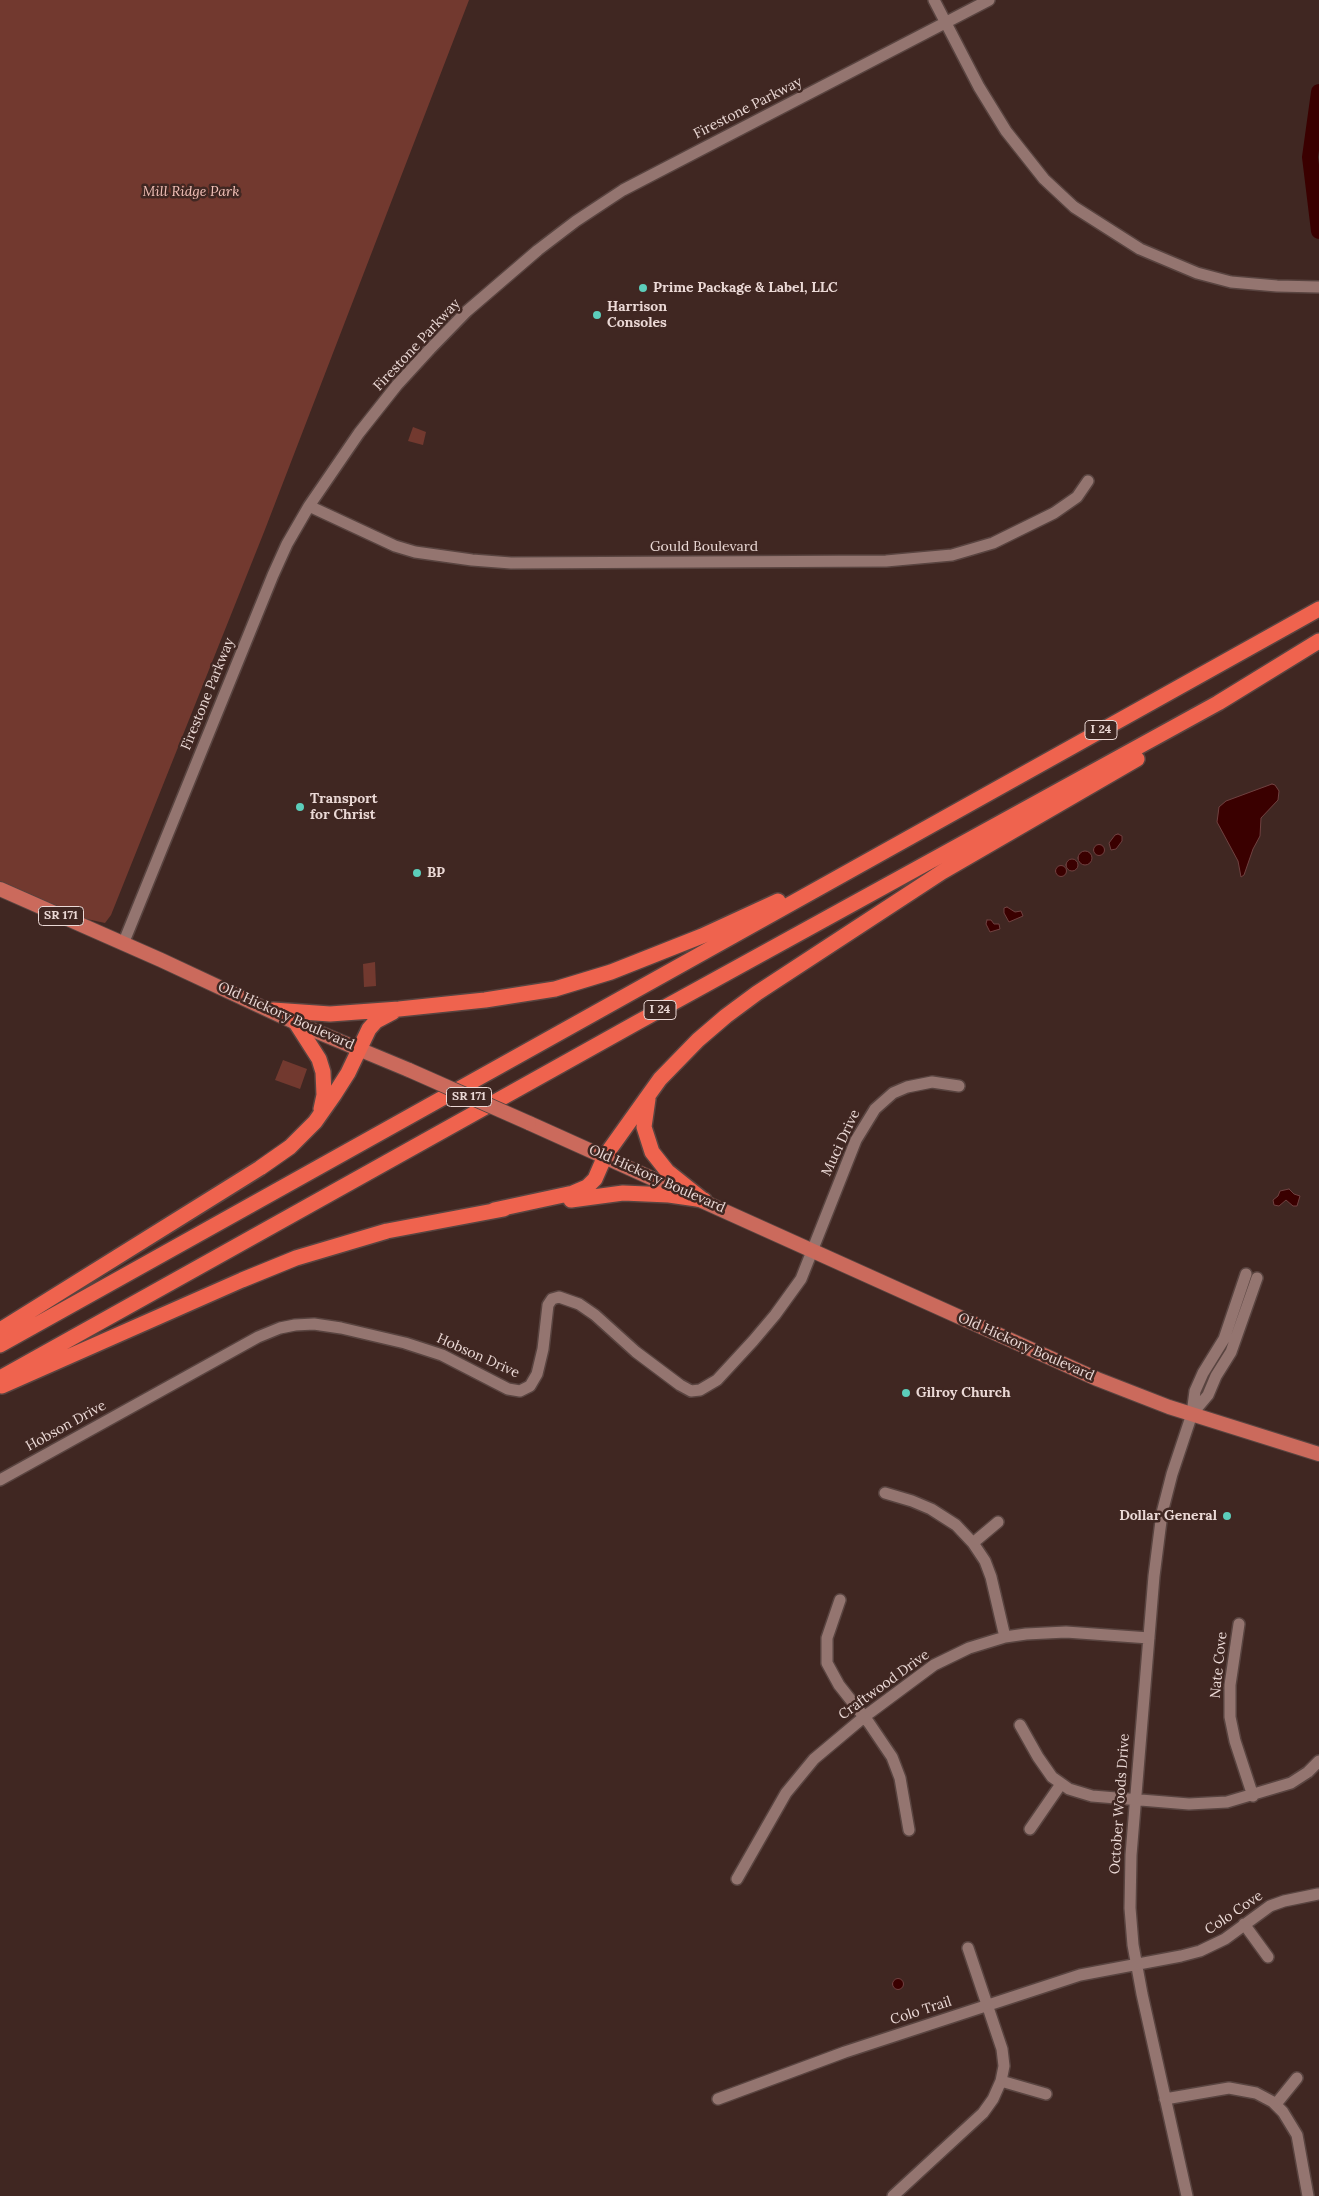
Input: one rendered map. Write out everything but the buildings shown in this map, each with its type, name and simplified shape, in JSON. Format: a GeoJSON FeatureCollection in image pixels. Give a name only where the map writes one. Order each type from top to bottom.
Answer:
{"type":"FeatureCollection","features":[{"type":"Feature","properties":{"kind":"highway","name":"I 24"},"geometry":{"type":"LineString","coordinates":[[0,1346],[1319,609]]}},
{"type":"Feature","properties":{"kind":"highway","name":"I 24"},"geometry":{"type":"LineString","coordinates":[[0,1378],[638,1022],[1218,703],[1319,641]]}},
{"type":"Feature","properties":{"kind":"highway"},"geometry":{"type":"LineString","coordinates":[[0,1387],[296,1258],[386,1231],[494,1210],[584,1189],[595,1179],[605,1156],[654,1088],[698,1040],[757,993],[942,872],[1147,753],[1218,703]]}},
{"type":"Feature","properties":{"kind":"highway"},"geometry":{"type":"LineString","coordinates":[[272,1010],[330,1014],[399,1010],[485,1000],[554,989],[611,972],[702,936],[884,852]]}},
{"type":"Feature","properties":{"kind":"highway"},"geometry":{"type":"LineString","coordinates":[[0,1330],[260,1168],[290,1146],[315,1122],[348,1073],[369,1029],[376,1021],[399,1010]]}},
{"type":"Feature","properties":{"kind":"highway"},"geometry":{"type":"LineString","coordinates":[[296,1023],[319,1059],[323,1072],[324,1095],[315,1122]]}},
{"type":"Feature","properties":{"kind":"highway"},"geometry":{"type":"LineString","coordinates":[[654,1088],[648,1102],[644,1120],[648,1145],[660,1164],[704,1200]]}},
{"type":"Feature","properties":{"kind":"highway"},"geometry":{"type":"LineString","coordinates":[[494,1210],[623,1193],[669,1195],[704,1200]]}},
{"type":"Feature","properties":{"kind":"main road","name":"Old Hickory Boulevard"},"geometry":{"type":"LineString","coordinates":[[0,889],[272,1010],[296,1023],[409,1070],[704,1200],[1082,1372],[1192,1414],[1319,1454]]}},
{"type":"Feature","properties":{"kind":"street"},"geometry":{"type":"LineString","coordinates":[[934,0],[989,104],[1016,144],[1053,189],[1090,219],[1140,249],[1212,277],[1261,285],[1319,287]]}},
{"type":"Feature","properties":{"kind":"street","name":"Firestone Parkway"},"geometry":{"type":"LineString","coordinates":[[123,944],[287,544],[309,506],[359,434],[397,385],[465,313],[538,250],[576,221],[624,190],[989,0]]}},
{"type":"Feature","properties":{"kind":"street","name":"Gould Boulevard"},"geometry":{"type":"LineString","coordinates":[[309,506],[396,546],[415,552],[472,560],[511,563],[886,561],[943,557],[986,546],[1054,513],[1077,497],[1088,481]]}},
{"type":"Feature","properties":{"kind":"street","name":"Muci Drive"},"geometry":{"type":"LineString","coordinates":[[813,1249],[856,1140],[875,1109],[893,1093],[907,1087],[932,1082],[959,1086]]}},
{"type":"Feature","properties":{"kind":"street","name":"Hobson Drive"},"geometry":{"type":"LineString","coordinates":[[0,1480],[258,1337],[280,1328],[295,1325],[314,1324],[341,1328],[412,1345],[442,1355],[502,1387],[516,1391],[526,1388],[535,1378],[542,1354],[548,1306],[552,1299],[560,1297],[584,1307],[662,1372],[686,1389],[696,1391],[717,1380],[769,1323],[801,1279],[813,1249]]}},
{"type":"Feature","properties":{"kind":"street"},"geometry":{"type":"LineString","coordinates":[[1192,1414],[1208,1395],[1218,1372],[1230,1352],[1252,1276]]}},
{"type":"Feature","properties":{"kind":"street","name":"October Woods Drive"},"geometry":{"type":"LineString","coordinates":[[1186,2196],[1136,1964],[1131,1928],[1129,1887],[1157,1541],[1172,1474],[1192,1414]]}},
{"type":"Feature","properties":{"kind":"street"},"geometry":{"type":"LineString","coordinates":[[885,1493],[931,1509],[956,1525],[973,1543],[989,1571],[1005,1637]]}},
{"type":"Feature","properties":{"kind":"street"},"geometry":{"type":"LineString","coordinates":[[973,1543],[998,1522]]}},
{"type":"Feature","properties":{"kind":"street"},"geometry":{"type":"LineString","coordinates":[[840,1600],[827,1638],[827,1663],[839,1685],[864,1716],[895,1764],[904,1794],[909,1830]]}},
{"type":"Feature","properties":{"kind":"street","name":"Nate Cove"},"geometry":{"type":"LineString","coordinates":[[1239,1624],[1230,1685],[1230,1717],[1235,1741],[1253,1796]]}},
{"type":"Feature","properties":{"kind":"street","name":"Craftwood Drive"},"geometry":{"type":"LineString","coordinates":[[737,1879],[779,1805],[795,1781],[820,1753],[864,1716],[934,1665],[969,1648],[1005,1637],[1053,1632],[1149,1638]]}},
{"type":"Feature","properties":{"kind":"street"},"geometry":{"type":"LineString","coordinates":[[1020,1725],[1048,1772],[1060,1784],[1086,1794],[1204,1804],[1227,1802],[1253,1796],[1298,1779],[1319,1761]]}},
{"type":"Feature","properties":{"kind":"street"},"geometry":{"type":"LineString","coordinates":[[1030,1829],[1060,1784]]}},
{"type":"Feature","properties":{"kind":"street","name":"Colo Cove"},"geometry":{"type":"LineString","coordinates":[[1136,1964],[1200,1951],[1219,1942],[1275,1903],[1318,1894]]}},
{"type":"Feature","properties":{"kind":"street"},"geometry":{"type":"LineString","coordinates":[[1244,1924],[1268,1957]]}},
{"type":"Feature","properties":{"kind":"street"},"geometry":{"type":"LineString","coordinates":[[893,2196],[983,2113],[994,2099],[1002,2081],[1003,2054],[968,1948]]}},
{"type":"Feature","properties":{"kind":"street","name":"Colo Trail"},"geometry":{"type":"LineString","coordinates":[[718,2099],[846,2052],[1080,1975],[1136,1964]]}},
{"type":"Feature","properties":{"kind":"street"},"geometry":{"type":"LineString","coordinates":[[1276,2104],[1297,2078]]}},
{"type":"Feature","properties":{"kind":"street"},"geometry":{"type":"LineString","coordinates":[[1002,2081],[1046,2094]]}},
{"type":"Feature","properties":{"kind":"street"},"geometry":{"type":"LineString","coordinates":[[1164,2098],[1229,2088],[1256,2093],[1276,2104],[1288,2118],[1298,2138],[1308,2196]]}},
{"type":"Feature","properties":{"kind":"green space","name":"Mill Ridge Park"},"geometry":{"type":"Polygon","coordinates":[[[0,0],[469,0],[264,532],[111,915],[105,923],[87,919],[0,881],[0,0]]]}},
{"type":"Feature","properties":{"kind":"green space"},"geometry":{"type":"Polygon","coordinates":[[[413,427],[426,432],[423,445],[408,441],[413,427]]]}},
{"type":"Feature","properties":{"kind":"green space"},"geometry":{"type":"Polygon","coordinates":[[[375,962],[376,986],[364,987],[363,964],[375,962]]]}},
{"type":"Feature","properties":{"kind":"green space"},"geometry":{"type":"Polygon","coordinates":[[[283,1060],[307,1069],[300,1089],[275,1080],[283,1060]]]}},
{"type":"Feature","properties":{"kind":"shaded area"},"geometry":{"type":"Polygon","coordinates":[[[1272,784],[1279,791],[1278,800],[1261,818],[1260,836],[1253,849],[1244,875],[1241,877],[1238,861],[1217,822],[1219,807],[1226,801],[1272,784]]]}},
{"type":"Feature","properties":{"kind":"shaded area"},"geometry":{"type":"Polygon","coordinates":[[[1118,834],[1122,836],[1122,841],[1116,849],[1111,850],[1109,843],[1118,834]]]}},
{"type":"Feature","properties":{"kind":"shaded area"},"geometry":{"type":"Polygon","coordinates":[[[1097,845],[1101,845],[1104,850],[1103,854],[1097,855],[1094,852],[1094,848],[1097,845]]]}},
{"type":"Feature","properties":{"kind":"shaded area"},"geometry":{"type":"Polygon","coordinates":[[[1085,851],[1090,853],[1092,858],[1090,863],[1085,865],[1080,863],[1078,858],[1080,853],[1085,851]]]}},
{"type":"Feature","properties":{"kind":"shaded area"},"geometry":{"type":"Polygon","coordinates":[[[1070,859],[1074,859],[1078,865],[1074,871],[1070,871],[1066,867],[1066,863],[1070,859]]]}},
{"type":"Feature","properties":{"kind":"shaded area"},"geometry":{"type":"Polygon","coordinates":[[[1061,865],[1067,871],[1061,877],[1055,871],[1061,865]]]}},
{"type":"Feature","properties":{"kind":"shaded area"},"geometry":{"type":"Polygon","coordinates":[[[1007,907],[1015,912],[1021,911],[1023,916],[1009,922],[1004,913],[1004,908],[1007,907]]]}},
{"type":"Feature","properties":{"kind":"shaded area"},"geometry":{"type":"Polygon","coordinates":[[[987,920],[991,920],[994,924],[999,924],[1000,929],[990,932],[986,924],[987,920]]]}},
{"type":"Feature","properties":{"kind":"shaded area"},"geometry":{"type":"Polygon","coordinates":[[[1289,1189],[1294,1194],[1300,1196],[1297,1206],[1293,1206],[1286,1200],[1279,1206],[1274,1205],[1273,1200],[1280,1191],[1289,1189]]]}},
{"type":"Feature","properties":{"kind":"shaded area"},"geometry":{"type":"Polygon","coordinates":[[[898,1978],[904,1984],[898,1990],[892,1984],[898,1978]]]}},
{"type":"Feature","properties":{"kind":"waterway"},"geometry":{"type":"LineString","coordinates":[[1319,92],[1310,157],[1319,231]]}},
{"type":"Feature","properties":{"kind":"place","name":"Prime Package & Label, LLC"},"geometry":{"type":"Point","coordinates":[643,288]}},
{"type":"Feature","properties":{"kind":"place","name":"Harrison Consoles"},"geometry":{"type":"Point","coordinates":[597,315]}},
{"type":"Feature","properties":{"kind":"place","name":"Transport for Christ"},"geometry":{"type":"Point","coordinates":[300,807]}},
{"type":"Feature","properties":{"kind":"place","name":"BP"},"geometry":{"type":"Point","coordinates":[417,873]}},
{"type":"Feature","properties":{"kind":"place","name":"Gilroy Church"},"geometry":{"type":"Point","coordinates":[906,1393]}},
{"type":"Feature","properties":{"kind":"place","name":"Dollar General"},"geometry":{"type":"Point","coordinates":[1227,1516]}}]}
